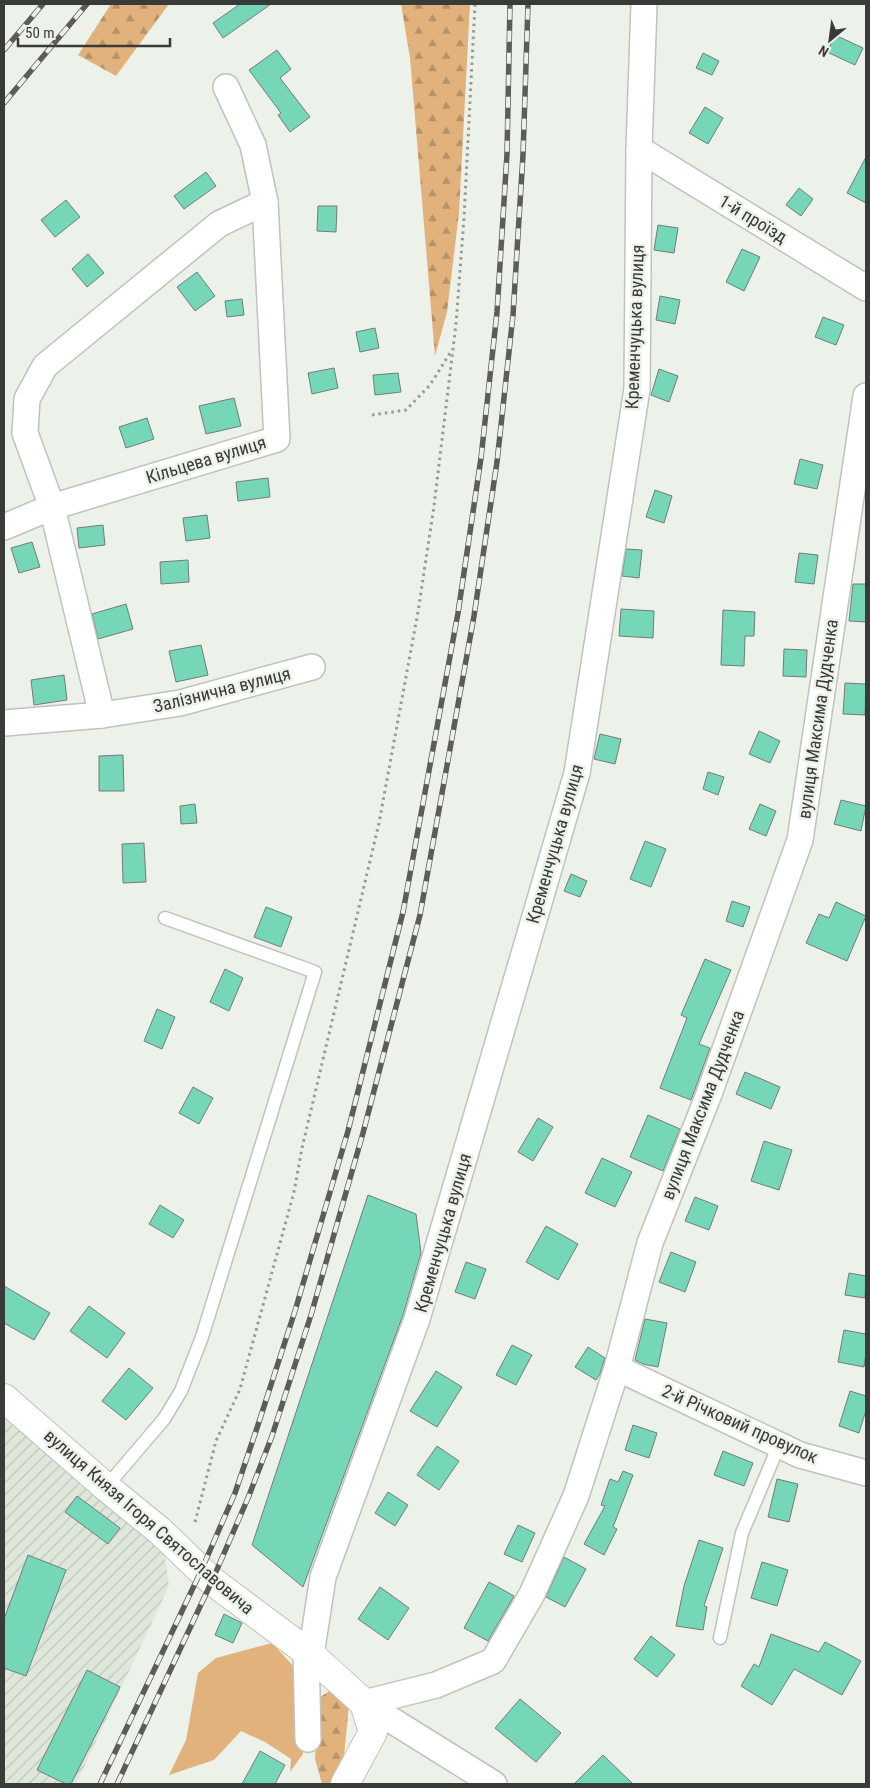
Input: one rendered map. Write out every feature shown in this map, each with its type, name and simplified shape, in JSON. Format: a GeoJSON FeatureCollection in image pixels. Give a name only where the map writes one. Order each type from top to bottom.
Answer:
{"type":"FeatureCollection","features":[{"type":"Feature","properties":{"kind":"street","name":"Кременчуцька вулиця"},"geometry":{"type":"LineString","coordinates":[[308,1739],[308,1653],[323,1577],[417,1319],[577,773],[637,389],[639,149],[644,4]]}},
{"type":"Feature","properties":{"kind":"street","name":"Кільцева вулиця"},"geometry":{"type":"LineString","coordinates":[[4,527],[52,507],[276,439],[265,202],[253,145],[226,87]]}},
{"type":"Feature","properties":{"kind":"street","name":"1-й проїзд"},"geometry":{"type":"LineString","coordinates":[[639,149],[866,288]]}},
{"type":"Feature","properties":{"kind":"street"},"geometry":{"type":"LineString","coordinates":[[102,715],[52,507],[25,433],[27,399],[46,366],[220,224],[265,202]]}},
{"type":"Feature","properties":{"kind":"street","name":"вулиця Максима Дудченка"},"geometry":{"type":"LineString","coordinates":[[364,1703],[436,1686],[493,1661],[532,1594],[576,1496],[617,1368],[650,1243],[709,1094],[800,840],[866,396]]}},
{"type":"Feature","properties":{"kind":"street","name":"Залізнична вулиця"},"geometry":{"type":"LineString","coordinates":[[4,723],[102,715],[180,703],[312,667]]}},
{"type":"Feature","properties":{"kind":"street","name":"2-й Річковий провулок"},"geometry":{"type":"LineString","coordinates":[[617,1368],[800,1454],[866,1473]]}},
{"type":"Feature","properties":{"kind":"street","name":"вулиця Князя Ігоря Святославовича"},"geometry":{"type":"LineString","coordinates":[[4,1398],[106,1487],[160,1531],[212,1581],[308,1653],[364,1703]]}},
{"type":"Feature","properties":{"kind":"street"},"geometry":{"type":"LineString","coordinates":[[346,1784],[373,1732],[364,1703]]}},
{"type":"Feature","properties":{"kind":"street"},"geometry":{"type":"LineString","coordinates":[[364,1703],[494,1784]]}},
{"type":"Feature","properties":{"kind":"lane"},"geometry":{"type":"LineString","coordinates":[[106,1487],[164,1420],[181,1391],[202,1337],[315,972],[165,918]]}},
{"type":"Feature","properties":{"kind":"lane"},"geometry":{"type":"LineString","coordinates":[[720,1638],[742,1534],[779,1445]]}},
{"type":"Feature","properties":{"kind":"path"},"geometry":{"type":"LineString","coordinates":[[194,1522],[216,1441],[240,1389],[294,1192],[302,1148],[379,823],[392,758],[418,612],[442,454],[456,324],[475,4]]}},
{"type":"Feature","properties":{"kind":"path"},"geometry":{"type":"LineString","coordinates":[[372,415],[406,410],[430,385],[450,353]]}},
{"type":"Feature","properties":{"kind":"shaded area"},"geometry":{"type":"Polygon","coordinates":[[[4,1419],[163,1543],[169,1586],[76,1784],[4,1784],[4,1419]]]}},
{"type":"Feature","properties":{"kind":"green space"},"geometry":{"type":"Polygon","coordinates":[[[111,4],[169,4],[116,76],[78,55],[111,4]]]}},
{"type":"Feature","properties":{"kind":"green space"},"geometry":{"type":"Polygon","coordinates":[[[401,4],[470,4],[459,213],[447,312],[435,356],[410,58],[401,4]]]}},
{"type":"Feature","properties":{"kind":"green space"},"geometry":{"type":"Polygon","coordinates":[[[272,1643],[297,1670],[303,1754],[290,1772],[291,1759],[265,1742],[241,1731],[214,1760],[169,1775],[186,1740],[198,1673],[216,1658],[272,1643]]]}},
{"type":"Feature","properties":{"kind":"green space"},"geometry":{"type":"Polygon","coordinates":[[[335,1687],[349,1705],[344,1756],[332,1784],[322,1784],[315,1759],[319,1698],[335,1687]]]}},
{"type":"Feature","properties":{"kind":"building"},"geometry":{"type":"Polygon","coordinates":[[[240,4],[271,4],[223,38],[213,23],[240,4]]]}},
{"type":"Feature","properties":{"kind":"building"},"geometry":{"type":"Polygon","coordinates":[[[835,35],[863,48],[855,65],[827,52],[835,35]]]}},
{"type":"Feature","properties":{"kind":"building"},"geometry":{"type":"Polygon","coordinates":[[[277,50],[291,69],[280,78],[310,117],[290,132],[278,115],[281,113],[249,70],[277,50]]]}},
{"type":"Feature","properties":{"kind":"building"},"geometry":{"type":"Polygon","coordinates":[[[703,53],[719,61],[712,75],[696,68],[703,53]]]}},
{"type":"Feature","properties":{"kind":"building"},"geometry":{"type":"Polygon","coordinates":[[[705,107],[723,118],[708,144],[689,133],[705,107]]]}},
{"type":"Feature","properties":{"kind":"building"},"geometry":{"type":"Polygon","coordinates":[[[866,157],[866,203],[847,193],[866,157]]]}},
{"type":"Feature","properties":{"kind":"building"},"geometry":{"type":"Polygon","coordinates":[[[206,172],[216,186],[184,209],[174,196],[206,172]]]}},
{"type":"Feature","properties":{"kind":"building"},"geometry":{"type":"Polygon","coordinates":[[[799,188],[813,199],[801,216],[786,205],[799,188]]]}},
{"type":"Feature","properties":{"kind":"building"},"geometry":{"type":"Polygon","coordinates":[[[66,200],[80,217],[55,237],[41,220],[66,200]]]}},
{"type":"Feature","properties":{"kind":"building"},"geometry":{"type":"Polygon","coordinates":[[[318,206],[337,206],[336,232],[317,231],[318,206]]]}},
{"type":"Feature","properties":{"kind":"building"},"geometry":{"type":"Polygon","coordinates":[[[658,225],[678,228],[674,253],[654,250],[658,225]]]}},
{"type":"Feature","properties":{"kind":"building"},"geometry":{"type":"Polygon","coordinates":[[[742,249],[760,257],[744,291],[726,282],[742,249]]]}},
{"type":"Feature","properties":{"kind":"building"},"geometry":{"type":"Polygon","coordinates":[[[88,254],[104,273],[87,287],[72,269],[88,254]]]}},
{"type":"Feature","properties":{"kind":"building"},"geometry":{"type":"Polygon","coordinates":[[[197,272],[215,296],[195,311],[177,287],[197,272]]]}},
{"type":"Feature","properties":{"kind":"building"},"geometry":{"type":"Polygon","coordinates":[[[660,296],[680,300],[675,324],[656,320],[660,296]]]}},
{"type":"Feature","properties":{"kind":"building"},"geometry":{"type":"Polygon","coordinates":[[[242,299],[244,315],[227,317],[225,301],[242,299]]]}},
{"type":"Feature","properties":{"kind":"building"},"geometry":{"type":"Polygon","coordinates":[[[823,317],[844,325],[836,345],[815,337],[823,317]]]}},
{"type":"Feature","properties":{"kind":"building"},"geometry":{"type":"Polygon","coordinates":[[[375,328],[379,348],[360,352],[356,332],[375,328]]]}},
{"type":"Feature","properties":{"kind":"building"},"geometry":{"type":"Polygon","coordinates":[[[334,368],[338,388],[312,394],[308,373],[334,368]]]}},
{"type":"Feature","properties":{"kind":"building"},"geometry":{"type":"Polygon","coordinates":[[[659,369],[678,376],[669,402],[651,395],[659,369]]]}},
{"type":"Feature","properties":{"kind":"building"},"geometry":{"type":"Polygon","coordinates":[[[398,373],[401,392],[375,395],[373,375],[398,373]]]}},
{"type":"Feature","properties":{"kind":"building"},"geometry":{"type":"Polygon","coordinates":[[[234,398],[241,426],[206,434],[199,406],[234,398]]]}},
{"type":"Feature","properties":{"kind":"building"},"geometry":{"type":"Polygon","coordinates":[[[147,418],[154,439],[126,448],[119,427],[147,418]]]}},
{"type":"Feature","properties":{"kind":"building"},"geometry":{"type":"Polygon","coordinates":[[[800,459],[823,465],[817,489],[794,484],[800,459]]]}},
{"type":"Feature","properties":{"kind":"building"},"geometry":{"type":"Polygon","coordinates":[[[268,478],[270,497],[238,501],[236,482],[268,478]]]}},
{"type":"Feature","properties":{"kind":"building"},"geometry":{"type":"Polygon","coordinates":[[[655,490],[672,496],[664,523],[646,517],[655,490]]]}},
{"type":"Feature","properties":{"kind":"building"},"geometry":{"type":"Polygon","coordinates":[[[207,515],[210,538],[186,541],[183,518],[207,515]]]}},
{"type":"Feature","properties":{"kind":"building"},"geometry":{"type":"Polygon","coordinates":[[[103,525],[105,545],[79,548],[77,528],[103,525]]]}},
{"type":"Feature","properties":{"kind":"building"},"geometry":{"type":"Polygon","coordinates":[[[32,542],[40,567],[19,573],[11,548],[32,542]]]}},
{"type":"Feature","properties":{"kind":"building"},"geometry":{"type":"Polygon","coordinates":[[[626,549],[642,550],[639,578],[622,576],[626,549]]]}},
{"type":"Feature","properties":{"kind":"building"},"geometry":{"type":"Polygon","coordinates":[[[799,553],[818,555],[814,584],[795,582],[799,553]]]}},
{"type":"Feature","properties":{"kind":"building"},"geometry":{"type":"Polygon","coordinates":[[[188,560],[189,582],[161,584],[160,562],[188,560]]]}},
{"type":"Feature","properties":{"kind":"building"},"geometry":{"type":"Polygon","coordinates":[[[853,584],[866,584],[866,622],[849,621],[853,584]]]}},
{"type":"Feature","properties":{"kind":"building"},"geometry":{"type":"Polygon","coordinates":[[[126,604],[133,629],[98,639],[92,614],[126,604]]]}},
{"type":"Feature","properties":{"kind":"building"},"geometry":{"type":"Polygon","coordinates":[[[621,609],[654,611],[653,638],[619,636],[621,609]]]}},
{"type":"Feature","properties":{"kind":"building"},"geometry":{"type":"Polygon","coordinates":[[[723,610],[755,612],[754,636],[745,636],[744,666],[721,665],[723,610]]]}},
{"type":"Feature","properties":{"kind":"building"},"geometry":{"type":"Polygon","coordinates":[[[201,645],[208,675],[176,682],[169,651],[201,645]]]}},
{"type":"Feature","properties":{"kind":"building"},"geometry":{"type":"Polygon","coordinates":[[[784,649],[807,650],[806,677],[783,676],[784,649]]]}},
{"type":"Feature","properties":{"kind":"building"},"geometry":{"type":"Polygon","coordinates":[[[64,675],[67,700],[34,705],[31,680],[64,675]]]}},
{"type":"Feature","properties":{"kind":"building"},"geometry":{"type":"Polygon","coordinates":[[[845,683],[866,684],[865,715],[843,714],[845,683]]]}},
{"type":"Feature","properties":{"kind":"building"},"geometry":{"type":"Polygon","coordinates":[[[759,731],[780,741],[770,763],[749,754],[759,731]]]}},
{"type":"Feature","properties":{"kind":"building"},"geometry":{"type":"Polygon","coordinates":[[[600,734],[621,739],[615,764],[594,759],[600,734]]]}},
{"type":"Feature","properties":{"kind":"building"},"geometry":{"type":"Polygon","coordinates":[[[123,755],[124,791],[99,791],[99,756],[123,755]]]}},
{"type":"Feature","properties":{"kind":"building"},"geometry":{"type":"Polygon","coordinates":[[[708,772],[724,777],[718,795],[703,789],[708,772]]]}},
{"type":"Feature","properties":{"kind":"building"},"geometry":{"type":"Polygon","coordinates":[[[841,800],[866,806],[861,831],[834,824],[841,800]]]}},
{"type":"Feature","properties":{"kind":"building"},"geometry":{"type":"Polygon","coordinates":[[[195,804],[197,823],[181,824],[180,806],[195,804]]]}},
{"type":"Feature","properties":{"kind":"building"},"geometry":{"type":"Polygon","coordinates":[[[760,804],[776,811],[766,836],[749,829],[760,804]]]}},
{"type":"Feature","properties":{"kind":"building"},"geometry":{"type":"Polygon","coordinates":[[[645,841],[666,849],[651,887],[630,879],[645,841]]]}},
{"type":"Feature","properties":{"kind":"building"},"geometry":{"type":"Polygon","coordinates":[[[144,843],[146,882],[123,883],[122,844],[144,843]]]}},
{"type":"Feature","properties":{"kind":"building"},"geometry":{"type":"Polygon","coordinates":[[[571,874],[587,881],[580,897],[564,891],[571,874]]]}},
{"type":"Feature","properties":{"kind":"building"},"geometry":{"type":"Polygon","coordinates":[[[732,901],[750,907],[743,927],[726,921],[732,901]]]}},
{"type":"Feature","properties":{"kind":"building"},"geometry":{"type":"Polygon","coordinates":[[[836,902],[866,916],[847,961],[806,943],[819,914],[829,918],[836,902]]]}},
{"type":"Feature","properties":{"kind":"building"},"geometry":{"type":"Polygon","coordinates":[[[266,907],[292,917],[281,947],[254,937],[266,907]]]}},
{"type":"Feature","properties":{"kind":"building"},"geometry":{"type":"Polygon","coordinates":[[[705,959],[731,970],[699,1044],[710,1048],[691,1100],[660,1088],[687,1018],[681,1015],[705,959]]]}},
{"type":"Feature","properties":{"kind":"building"},"geometry":{"type":"Polygon","coordinates":[[[225,969],[243,978],[229,1011],[210,1002],[225,969]]]}},
{"type":"Feature","properties":{"kind":"building"},"geometry":{"type":"Polygon","coordinates":[[[157,1009],[175,1017],[162,1049],[144,1041],[157,1009]]]}},
{"type":"Feature","properties":{"kind":"building"},"geometry":{"type":"Polygon","coordinates":[[[745,1072],[780,1087],[771,1109],[736,1094],[745,1072]]]}},
{"type":"Feature","properties":{"kind":"building"},"geometry":{"type":"Polygon","coordinates":[[[193,1087],[213,1098],[199,1124],[179,1113],[193,1087]]]}},
{"type":"Feature","properties":{"kind":"building"},"geometry":{"type":"Polygon","coordinates":[[[648,1115],[680,1129],[663,1171],[630,1157],[648,1115]]]}},
{"type":"Feature","properties":{"kind":"building"},"geometry":{"type":"Polygon","coordinates":[[[538,1118],[553,1127],[533,1161],[518,1152],[538,1118]]]}},
{"type":"Feature","properties":{"kind":"building"},"geometry":{"type":"Polygon","coordinates":[[[764,1141],[792,1150],[779,1190],[751,1181],[764,1141]]]}},
{"type":"Feature","properties":{"kind":"building"},"geometry":{"type":"Polygon","coordinates":[[[602,1158],[632,1172],[615,1207],[585,1193],[602,1158]]]}},
{"type":"Feature","properties":{"kind":"building"},"geometry":{"type":"Polygon","coordinates":[[[368,1195],[416,1214],[421,1253],[403,1315],[303,1587],[252,1545],[368,1195]]]}},
{"type":"Feature","properties":{"kind":"building"},"geometry":{"type":"Polygon","coordinates":[[[695,1197],[718,1206],[709,1230],[685,1221],[695,1197]]]}},
{"type":"Feature","properties":{"kind":"building"},"geometry":{"type":"Polygon","coordinates":[[[160,1205],[184,1220],[173,1238],[149,1224],[160,1205]]]}},
{"type":"Feature","properties":{"kind":"building"},"geometry":{"type":"Polygon","coordinates":[[[546,1226],[578,1244],[558,1280],[526,1262],[546,1226]]]}},
{"type":"Feature","properties":{"kind":"building"},"geometry":{"type":"Polygon","coordinates":[[[671,1252],[696,1262],[685,1292],[659,1282],[671,1252]]]}},
{"type":"Feature","properties":{"kind":"building"},"geometry":{"type":"Polygon","coordinates":[[[466,1262],[486,1269],[475,1299],[455,1292],[466,1262]]]}},
{"type":"Feature","properties":{"kind":"building"},"geometry":{"type":"Polygon","coordinates":[[[849,1273],[866,1276],[865,1298],[845,1295],[849,1273]]]}},
{"type":"Feature","properties":{"kind":"building"},"geometry":{"type":"Polygon","coordinates":[[[4,1286],[50,1313],[34,1340],[4,1323],[4,1286]]]}},
{"type":"Feature","properties":{"kind":"building"},"geometry":{"type":"Polygon","coordinates":[[[89,1306],[125,1333],[107,1358],[70,1331],[89,1306]]]}},
{"type":"Feature","properties":{"kind":"building"},"geometry":{"type":"Polygon","coordinates":[[[645,1319],[667,1323],[658,1367],[635,1360],[645,1319]]]}},
{"type":"Feature","properties":{"kind":"building"},"geometry":{"type":"Polygon","coordinates":[[[844,1330],[866,1334],[864,1367],[838,1362],[844,1330]]]}},
{"type":"Feature","properties":{"kind":"building"},"geometry":{"type":"Polygon","coordinates":[[[512,1345],[532,1355],[516,1385],[496,1375],[512,1345]]]}},
{"type":"Feature","properties":{"kind":"building"},"geometry":{"type":"Polygon","coordinates":[[[588,1347],[605,1358],[596,1380],[575,1367],[588,1347]]]}},
{"type":"Feature","properties":{"kind":"building"},"geometry":{"type":"Polygon","coordinates":[[[129,1368],[153,1388],[126,1420],[102,1401],[129,1368]]]}},
{"type":"Feature","properties":{"kind":"building"},"geometry":{"type":"Polygon","coordinates":[[[436,1371],[462,1387],[437,1427],[410,1411],[436,1371]]]}},
{"type":"Feature","properties":{"kind":"building"},"geometry":{"type":"Polygon","coordinates":[[[850,1391],[866,1396],[866,1410],[859,1433],[839,1426],[850,1391]]]}},
{"type":"Feature","properties":{"kind":"building"},"geometry":{"type":"Polygon","coordinates":[[[633,1425],[657,1433],[649,1458],[625,1450],[633,1425]]]}},
{"type":"Feature","properties":{"kind":"building"},"geometry":{"type":"Polygon","coordinates":[[[437,1446],[459,1461],[439,1490],[417,1475],[437,1446]]]}},
{"type":"Feature","properties":{"kind":"building"},"geometry":{"type":"Polygon","coordinates":[[[723,1451],[753,1463],[744,1486],[714,1475],[723,1451]]]}},
{"type":"Feature","properties":{"kind":"building"},"geometry":{"type":"Polygon","coordinates":[[[623,1471],[633,1475],[613,1527],[617,1529],[604,1555],[584,1544],[605,1506],[601,1505],[610,1479],[618,1482],[623,1471]]]}},
{"type":"Feature","properties":{"kind":"building"},"geometry":{"type":"Polygon","coordinates":[[[777,1479],[798,1484],[789,1522],[768,1517],[777,1479]]]}},
{"type":"Feature","properties":{"kind":"building"},"geometry":{"type":"Polygon","coordinates":[[[388,1492],[408,1505],[395,1526],[375,1513],[388,1492]]]}},
{"type":"Feature","properties":{"kind":"building"},"geometry":{"type":"Polygon","coordinates":[[[77,1496],[120,1528],[108,1544],[65,1512],[77,1496]]]}},
{"type":"Feature","properties":{"kind":"building"},"geometry":{"type":"Polygon","coordinates":[[[518,1525],[535,1533],[522,1562],[504,1554],[518,1525]]]}},
{"type":"Feature","properties":{"kind":"building"},"geometry":{"type":"Polygon","coordinates":[[[699,1540],[723,1548],[704,1606],[707,1607],[703,1630],[676,1626],[684,1586],[699,1540]]]}},
{"type":"Feature","properties":{"kind":"building"},"geometry":{"type":"Polygon","coordinates":[[[28,1555],[66,1570],[26,1676],[4,1668],[4,1619],[28,1555]]]}},
{"type":"Feature","properties":{"kind":"building"},"geometry":{"type":"Polygon","coordinates":[[[564,1557],[586,1569],[565,1607],[546,1597],[564,1557]]]}},
{"type":"Feature","properties":{"kind":"building"},"geometry":{"type":"Polygon","coordinates":[[[762,1562],[788,1570],[777,1606],[751,1598],[762,1562]]]}},
{"type":"Feature","properties":{"kind":"building"},"geometry":{"type":"Polygon","coordinates":[[[489,1582],[514,1596],[488,1641],[464,1628],[489,1582]]]}},
{"type":"Feature","properties":{"kind":"building"},"geometry":{"type":"Polygon","coordinates":[[[380,1587],[409,1608],[388,1640],[358,1619],[380,1587]]]}},
{"type":"Feature","properties":{"kind":"building"},"geometry":{"type":"Polygon","coordinates":[[[224,1614],[242,1623],[233,1643],[215,1635],[224,1614]]]}},
{"type":"Feature","properties":{"kind":"building"},"geometry":{"type":"Polygon","coordinates":[[[771,1634],[819,1652],[825,1642],[861,1661],[842,1695],[794,1669],[772,1705],[741,1686],[754,1664],[759,1667],[771,1634]]]}},
{"type":"Feature","properties":{"kind":"building"},"geometry":{"type":"Polygon","coordinates":[[[651,1636],[675,1655],[657,1677],[634,1659],[651,1636]]]}},
{"type":"Feature","properties":{"kind":"building"},"geometry":{"type":"Polygon","coordinates":[[[87,1670],[120,1687],[71,1784],[66,1784],[37,1770],[87,1670]]]}},
{"type":"Feature","properties":{"kind":"building"},"geometry":{"type":"Polygon","coordinates":[[[520,1699],[561,1733],[536,1762],[495,1728],[520,1699]]]}},
{"type":"Feature","properties":{"kind":"building"},"geometry":{"type":"Polygon","coordinates":[[[260,1751],[285,1765],[275,1784],[242,1784],[260,1751]]]}},
{"type":"Feature","properties":{"kind":"building"},"geometry":{"type":"Polygon","coordinates":[[[603,1755],[633,1784],[574,1784],[603,1755]]]}},
{"type":"Feature","properties":{"kind":"railway"},"geometry":{"type":"LineString","coordinates":[[4,50],[43,4]]}},
{"type":"Feature","properties":{"kind":"railway"},"geometry":{"type":"LineString","coordinates":[[4,103],[87,4]]}},
{"type":"Feature","properties":{"kind":"railway"},"geometry":{"type":"LineString","coordinates":[[100,1784],[201,1571],[235,1493],[295,1311],[348,1131],[403,912],[458,613],[481,458],[497,312],[507,154],[510,4]]}},
{"type":"Feature","properties":{"kind":"railway"},"geometry":{"type":"LineString","coordinates":[[117,1784],[212,1581],[248,1498],[272,1436],[311,1315],[363,1133],[420,915],[474,616],[497,462],[513,315],[523,155],[528,4]]}}]}
